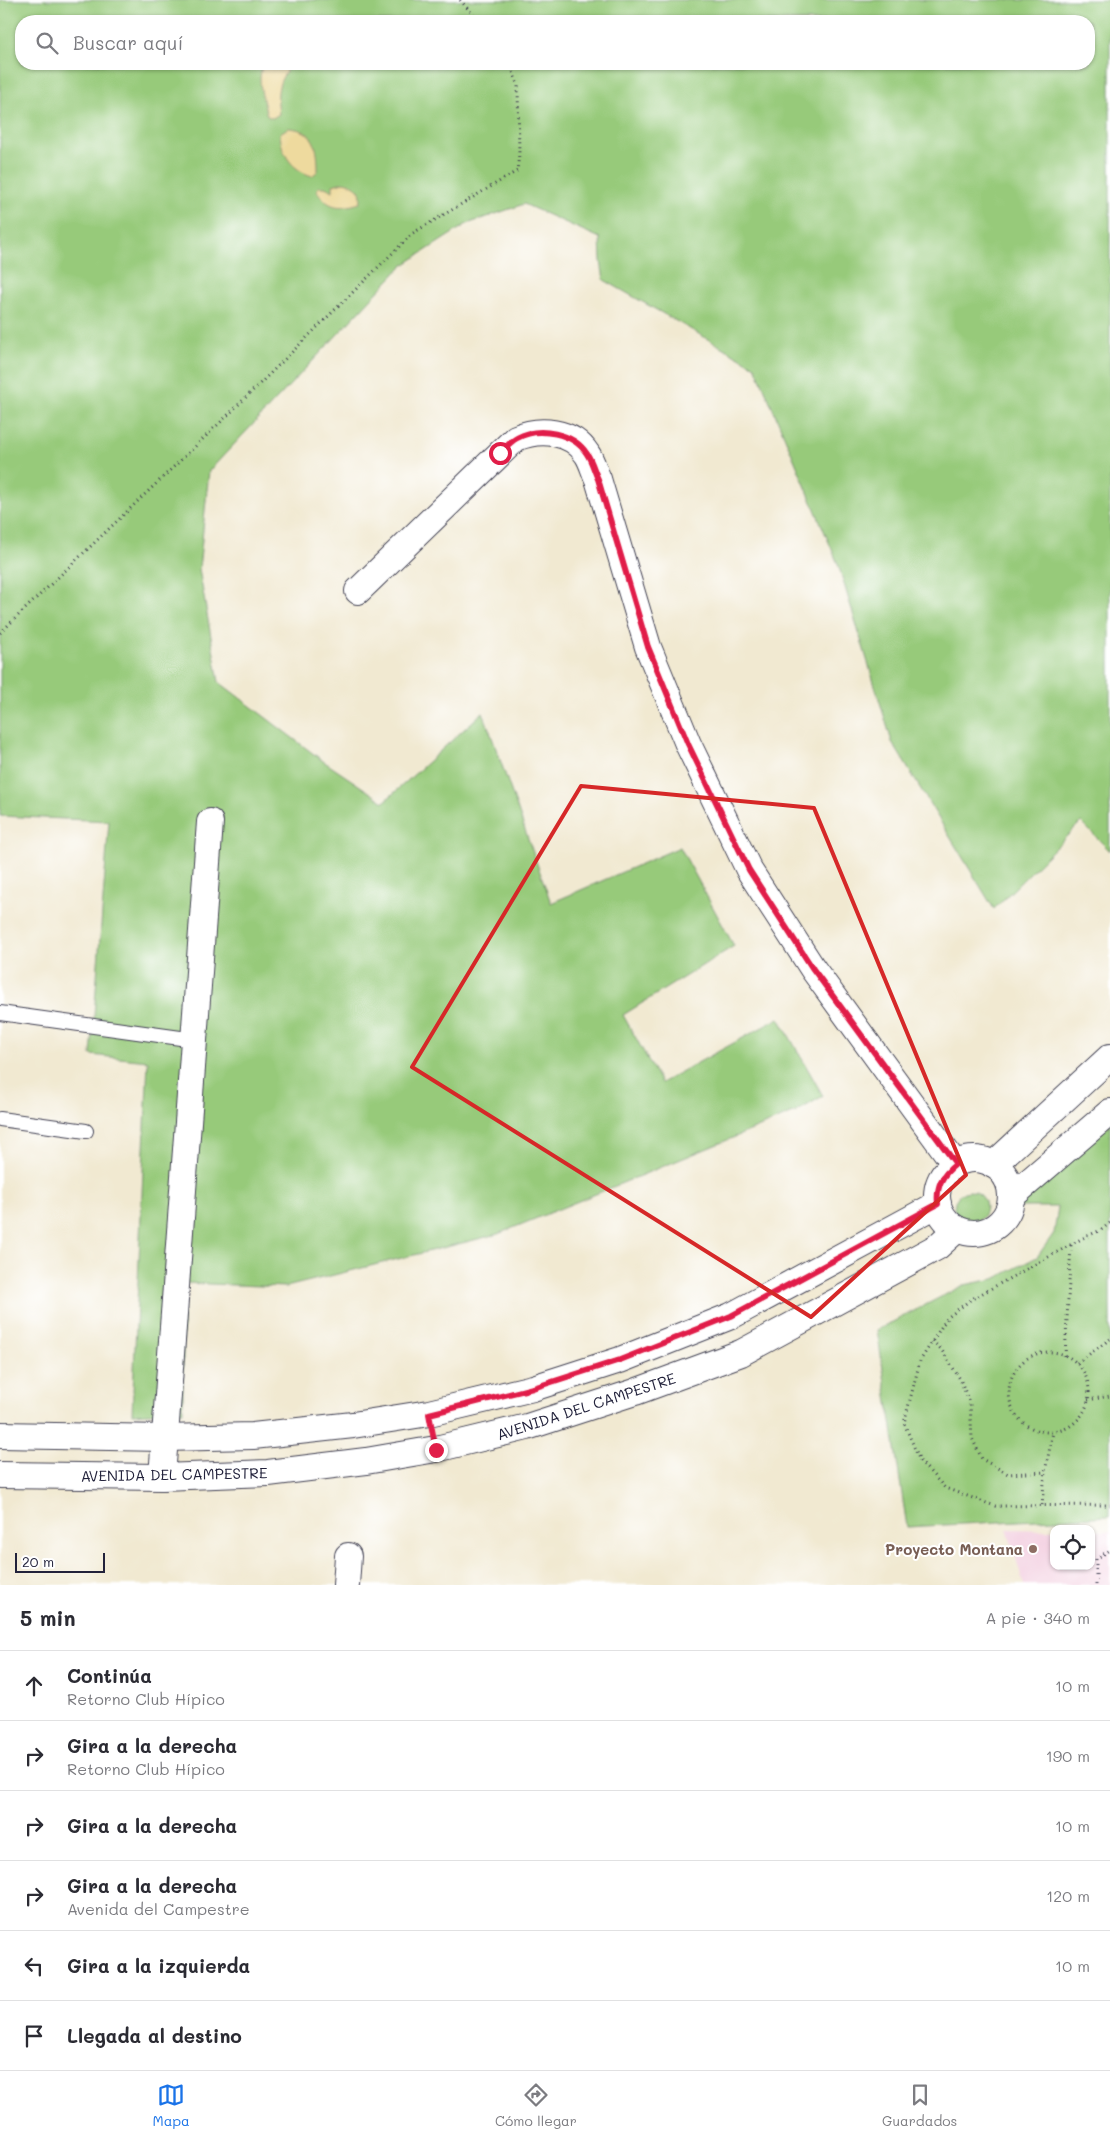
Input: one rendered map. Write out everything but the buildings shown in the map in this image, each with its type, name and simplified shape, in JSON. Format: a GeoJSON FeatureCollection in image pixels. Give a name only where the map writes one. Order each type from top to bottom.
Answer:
{"type":"FeatureCollection","features":[{"type":"Feature","properties":{"kind":"street"},"geometry":{"type":"LineString","coordinates":[[358,591],[516,438],[526,434],[550,432],[572,440],[587,453],[598,479],[648,647],[688,744],[749,870],[813,969],[956,1164]]}},
{"type":"Feature","properties":{"kind":"street"},"geometry":{"type":"LineString","coordinates":[[162,1477],[210,822]]}},
{"type":"Feature","properties":{"kind":"street"},"geometry":{"type":"LineString","coordinates":[[993,1165],[1110,1057]]}},
{"type":"Feature","properties":{"kind":"street"},"geometry":{"type":"LineString","coordinates":[[1011,1198],[1110,1112]]}},
{"type":"Feature","properties":{"kind":"street"},"geometry":{"type":"LineString","coordinates":[[977,1159],[993,1165],[1005,1177],[1011,1198],[1007,1213],[991,1229],[968,1233],[957,1229],[946,1220],[938,1204],[939,1184],[946,1172],[956,1164],[966,1160],[977,1159]]}},
{"type":"Feature","properties":{"kind":"street"},"geometry":{"type":"LineString","coordinates":[[0,1435],[164,1438],[254,1436],[429,1414],[533,1388],[620,1360],[731,1316],[938,1204]]}},
{"type":"Feature","properties":{"kind":"street","name":"AVENIDA DEL CAMPESTRE"},"geometry":{"type":"LineString","coordinates":[[0,1474],[162,1477],[268,1473],[366,1462],[436,1450],[527,1427],[635,1392],[741,1353],[937,1247],[957,1229]]}},
{"type":"Feature","properties":{"kind":"street"},"geometry":{"type":"LineString","coordinates":[[429,1414],[436,1450]]}},
{"type":"Feature","properties":{"kind":"street"},"geometry":{"type":"LineString","coordinates":[[346,1585],[348,1556]]}},
{"type":"Feature","properties":{"kind":"lane"},"geometry":{"type":"LineString","coordinates":[[0,1013],[195,1040]]}},
{"type":"Feature","properties":{"kind":"lane"},"geometry":{"type":"LineString","coordinates":[[0,1119],[86,1132]]}},
{"type":"Feature","properties":{"kind":"path"},"geometry":{"type":"LineString","coordinates":[[460,0],[474,15]]}},
{"type":"Feature","properties":{"kind":"path"},"geometry":{"type":"LineString","coordinates":[[0,633],[413,233],[517,171],[519,155],[518,84],[512,70]]}},
{"type":"Feature","properties":{"kind":"path"},"geometry":{"type":"LineString","coordinates":[[1110,1223],[1101,1230],[970,1300],[947,1318],[920,1361],[904,1423],[920,1461],[945,1488],[995,1506],[1110,1504]]}},
{"type":"Feature","properties":{"kind":"path"},"geometry":{"type":"LineString","coordinates":[[1066,1356],[1072,1244]]}},
{"type":"Feature","properties":{"kind":"path"},"geometry":{"type":"LineString","coordinates":[[1077,1363],[1110,1339]]}},
{"type":"Feature","properties":{"kind":"path"},"geometry":{"type":"LineString","coordinates":[[932,1342],[941,1349],[960,1379],[970,1404],[972,1438],[982,1459],[1008,1474],[1045,1472]]}},
{"type":"Feature","properties":{"kind":"path"},"geometry":{"type":"LineString","coordinates":[[1052,1352],[1066,1356],[1077,1363],[1085,1375],[1088,1387],[1088,1400],[1084,1412],[1076,1422],[1065,1429],[1053,1432],[1040,1432],[1028,1427],[1018,1419],[1008,1394],[1010,1381],[1016,1368],[1026,1358],[1038,1353],[1052,1352]]}},
{"type":"Feature","properties":{"kind":"path"},"geometry":{"type":"LineString","coordinates":[[1088,1400],[1110,1396]]}},
{"type":"Feature","properties":{"kind":"path"},"geometry":{"type":"LineString","coordinates":[[1042,1505],[1045,1472],[1053,1432]]}},
{"type":"Feature","properties":{"kind":"path"},"geometry":{"type":"LineString","coordinates":[[1096,1585],[1096,1559],[1110,1550]]}},
{"type":"Feature","properties":{"kind":"highlighted area"},"geometry":{"type":"Polygon","coordinates":[[[581,786],[814,808],[966,1175],[811,1317],[412,1067],[581,786]]]}},
{"type":"Feature","properties":{"kind":"shaded area","name":"Proyecto Montana"},"geometry":{"type":"Polygon","coordinates":[[[1007,1529],[1050,1530],[1050,1570],[1095,1570],[1095,1531],[1110,1531],[1110,1585],[1024,1585],[1007,1529]]]}},
{"type":"Feature","properties":{"kind":"green space"},"geometry":{"type":"Polygon","coordinates":[[[0,0],[1110,0],[1110,851],[1081,822],[994,909],[892,742],[838,564],[755,366],[604,280],[600,238],[524,204],[467,224],[402,266],[209,471],[199,569],[219,682],[323,761],[384,802],[483,712],[551,903],[680,847],[734,946],[623,1015],[661,1083],[779,1018],[823,1096],[796,1112],[498,1234],[286,1287],[183,1283],[183,1411],[132,1414],[148,1061],[91,1055],[109,821],[0,816],[0,0]]]}},
{"type":"Feature","properties":{"kind":"green space"},"geometry":{"type":"Polygon","coordinates":[[[1110,1124],[1110,1516],[907,1527],[877,1330],[964,1285],[994,1279],[1037,1257],[1054,1233],[1058,1207],[1011,1207],[1110,1124]]]}},
{"type":"Feature","properties":{"kind":"green space"},"geometry":{"type":"Polygon","coordinates":[[[970,1191],[976,1192],[981,1196],[985,1201],[985,1213],[981,1218],[976,1222],[970,1223],[964,1222],[959,1218],[955,1213],[954,1207],[955,1201],[959,1196],[964,1192],[970,1191]]]}},
{"type":"Feature","properties":{"kind":"sand"},"geometry":{"type":"Polygon","coordinates":[[[261,70],[286,70],[280,82],[278,92],[279,114],[273,118],[267,116],[260,76],[261,70]]]}},
{"type":"Feature","properties":{"kind":"sand"},"geometry":{"type":"Polygon","coordinates":[[[288,128],[304,132],[316,147],[318,171],[312,176],[299,170],[285,154],[280,133],[288,128]]]}},
{"type":"Feature","properties":{"kind":"sand"},"geometry":{"type":"Polygon","coordinates":[[[343,182],[358,188],[361,195],[360,203],[341,207],[336,206],[326,201],[317,191],[318,187],[325,187],[333,191],[333,185],[343,182]]]}},
{"type":"Feature","properties":{"kind":"place","name":"Proyecto Montana"},"geometry":{"type":"Point","coordinates":[1033,1549]}},
{"type":"Feature","properties":{"kind":"route"},"geometry":{"type":"LineString","coordinates":[[436,1450],[429,1414],[533,1388],[620,1360],[731,1316],[938,1204],[939,1184],[946,1172],[956,1164],[813,969],[749,870],[688,744],[648,647],[598,479],[587,453],[572,440],[550,432],[526,434],[516,438],[500,453]]}}]}
